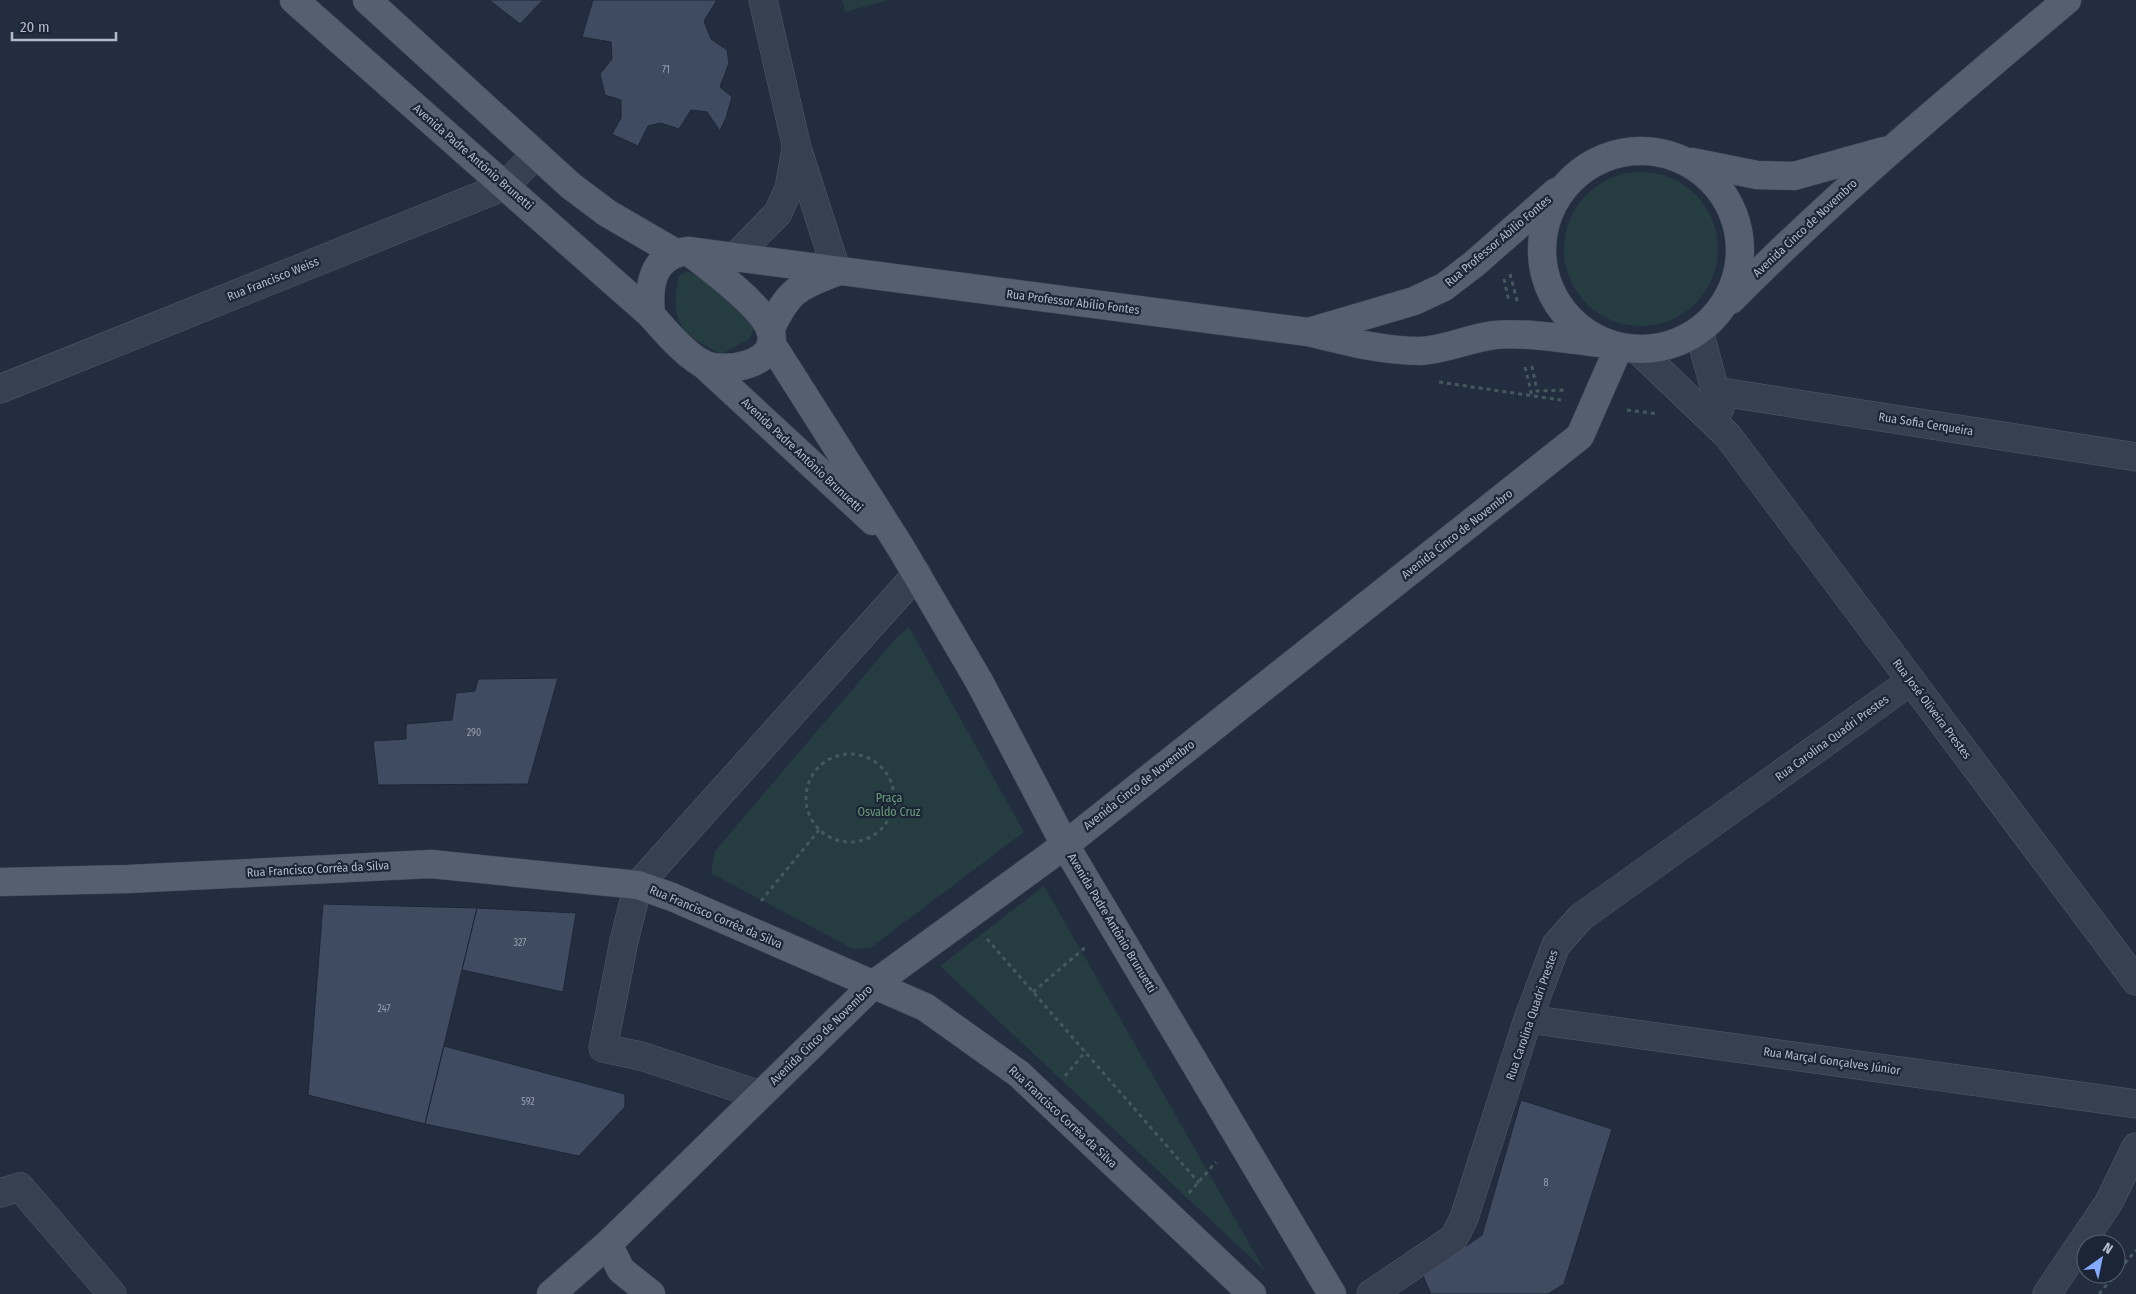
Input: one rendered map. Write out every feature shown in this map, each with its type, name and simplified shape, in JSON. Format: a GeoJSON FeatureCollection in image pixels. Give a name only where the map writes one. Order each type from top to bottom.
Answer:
{"type":"FeatureCollection","features":[{"type":"Feature","properties":{"kind":"main road","name":"Avenida Padre Antônio Brunetti"},"geometry":{"type":"LineString","coordinates":[[294,0],[651,315],[672,338],[702,364]]}},
{"type":"Feature","properties":{"kind":"main road"},"geometry":{"type":"LineString","coordinates":[[368,0],[571,186],[607,213],[681,251],[656,270],[651,282],[651,315]]}},
{"type":"Feature","properties":{"kind":"main road","name":"Avenida Cinco de Novembro"},"geometry":{"type":"LineString","coordinates":[[1699,331],[1784,246],[1890,149],[2067,0]]}},
{"type":"Feature","properties":{"kind":"main road","name":"Avenida Cinco de Novembro"},"geometry":{"type":"LineString","coordinates":[[1686,161],[1757,175],[1794,176],[1890,149]]}},
{"type":"Feature","properties":{"kind":"main road"},"geometry":{"type":"LineString","coordinates":[[1622,347],[1579,328],[1556,302],[1543,272],[1542,238],[1551,206],[1570,179],[1596,160],[1626,151],[1657,151],[1686,161],[1710,177],[1728,200],[1738,227],[1741,256],[1735,284],[1722,309]]}},
{"type":"Feature","properties":{"kind":"main road","name":"Rua Professor Abílio Fontes"},"geometry":{"type":"LineString","coordinates":[[1308,332],[1414,301],[1444,287],[1474,264],[1570,179]]}},
{"type":"Feature","properties":{"kind":"main road","name":"Rua Professor Abílio Fontes"},"geometry":{"type":"LineString","coordinates":[[681,251],[1308,332],[1398,350],[1423,351],[1470,339],[1496,335],[1517,335],[1622,347],[1670,346],[1699,331]]}},
{"type":"Feature","properties":{"kind":"main road","name":"Avenida Padre Antônio Brunuetti"},"geometry":{"type":"LineString","coordinates":[[681,251],[719,275],[758,312],[917,574],[979,681],[1065,845],[1332,1294]]}},
{"type":"Feature","properties":{"kind":"main road","name":"Rua Professor Abílio Fontes"},"geometry":{"type":"LineString","coordinates":[[702,364],[731,369],[758,361],[766,354],[771,336],[788,297],[806,284],[837,272]]}},
{"type":"Feature","properties":{"kind":"main road","name":"Avenida Cinco de Novembro"},"geometry":{"type":"LineString","coordinates":[[550,1294],[608,1244],[874,984],[1065,845],[1580,436],[1622,347]]}},
{"type":"Feature","properties":{"kind":"main road","name":"Avenida Padre Antônio Brunuetti"},"geometry":{"type":"LineString","coordinates":[[702,364],[901,548]]}},
{"type":"Feature","properties":{"kind":"main road","name":"Rua Francisco Corrêa da Silva"},"geometry":{"type":"LineString","coordinates":[[0,882],[128,879],[431,864],[638,885],[925,1007],[1019,1074],[1252,1294]]}},
{"type":"Feature","properties":{"kind":"main road"},"geometry":{"type":"LineString","coordinates":[[608,1244],[621,1270],[651,1294]]}},
{"type":"Feature","properties":{"kind":"street"},"geometry":{"type":"LineString","coordinates":[[763,0],[797,148],[837,272]]}},
{"type":"Feature","properties":{"kind":"street"},"geometry":{"type":"LineString","coordinates":[[735,257],[778,213],[789,188],[797,148]]}},
{"type":"Feature","properties":{"kind":"street","name":"Rua Francisco Weiss"},"geometry":{"type":"LineString","coordinates":[[0,388],[505,186],[536,154]]}},
{"type":"Feature","properties":{"kind":"street"},"geometry":{"type":"LineString","coordinates":[[1699,331],[1728,436]]}},
{"type":"Feature","properties":{"kind":"street"},"geometry":{"type":"LineString","coordinates":[[1622,347],[1683,394],[1728,436]]}},
{"type":"Feature","properties":{"kind":"street","name":"Rua Sofia Cerqueira"},"geometry":{"type":"LineString","coordinates":[[1716,391],[2136,457]]}},
{"type":"Feature","properties":{"kind":"street","name":"Rua José Oliveira Prestes"},"geometry":{"type":"LineString","coordinates":[[1728,436],[2136,981]]}},
{"type":"Feature","properties":{"kind":"street"},"geometry":{"type":"LineString","coordinates":[[760,1095],[641,1056],[603,1048],[624,941],[638,885],[917,574]]}},
{"type":"Feature","properties":{"kind":"street","name":"Rua Carolina Quadri Prestes"},"geometry":{"type":"LineString","coordinates":[[1371,1294],[1454,1238],[1464,1218],[1528,1019],[1556,945],[1581,917],[1911,681]]}},
{"type":"Feature","properties":{"kind":"street","name":"Rua Marçal Gonçalves Júnior"},"geometry":{"type":"LineString","coordinates":[[1528,1019],[2136,1104]]}},
{"type":"Feature","properties":{"kind":"street"},"geometry":{"type":"LineString","coordinates":[[2046,1294],[2109,1202],[2136,1147]]}},
{"type":"Feature","properties":{"kind":"street"},"geometry":{"type":"LineString","coordinates":[[0,1193],[20,1187],[112,1294]]}},
{"type":"Feature","properties":{"kind":"path"},"geometry":{"type":"LineString","coordinates":[[1438,382],[1659,415],[1683,394]]}},
{"type":"Feature","properties":{"kind":"path"},"geometry":{"type":"LineString","coordinates":[[846,754],[868,757],[884,770],[894,789],[893,810],[885,826],[870,838],[852,842],[834,839],[819,830],[809,814],[806,796],[812,776],[826,760],[846,754]]}},
{"type":"Feature","properties":{"kind":"path"},"geometry":{"type":"LineString","coordinates":[[740,927],[819,830]]}},
{"type":"Feature","properties":{"kind":"path"},"geometry":{"type":"LineString","coordinates":[[967,916],[1199,1183]]}},
{"type":"Feature","properties":{"kind":"path"},"geometry":{"type":"LineString","coordinates":[[1033,992],[1112,924]]}},
{"type":"Feature","properties":{"kind":"path"},"geometry":{"type":"LineString","coordinates":[[1167,1214],[1199,1183],[1238,1136]]}},
{"type":"Feature","properties":{"kind":"path"},"geometry":{"type":"LineString","coordinates":[[2099,1294],[2136,1250]]}},
{"type":"Feature","properties":{"kind":"green space"},"geometry":{"type":"Polygon","coordinates":[[[842,0],[889,0],[845,12],[842,0]]]}},
{"type":"Feature","properties":{"kind":"green space"},"geometry":{"type":"Polygon","coordinates":[[[1641,172],[1656,173],[1670,178],[1684,185],[1695,195],[1705,206],[1712,220],[1717,234],[1717,264],[1712,278],[1705,292],[1695,303],[1684,313],[1670,320],[1656,325],[1641,326],[1626,325],[1612,320],[1598,313],[1587,303],[1577,292],[1570,278],[1565,264],[1564,249],[1565,234],[1570,220],[1577,206],[1587,195],[1598,185],[1612,178],[1626,173],[1641,172]]]}},
{"type":"Feature","properties":{"kind":"green space"},"geometry":{"type":"Polygon","coordinates":[[[688,271],[705,281],[751,321],[755,328],[748,340],[721,354],[696,340],[687,332],[677,315],[676,291],[679,276],[688,271]]]}},
{"type":"Feature","properties":{"kind":"green space","name":"Praça Osvaldo Cruz"},"geometry":{"type":"Polygon","coordinates":[[[909,627],[1024,832],[870,948],[853,949],[711,873],[715,851],[897,637],[909,627]]]}},
{"type":"Feature","properties":{"kind":"green space"},"geometry":{"type":"Polygon","coordinates":[[[1044,886],[1265,1271],[940,966],[1044,886]]]}},
{"type":"Feature","properties":{"kind":"building"},"geometry":{"type":"Polygon","coordinates":[[[489,0],[543,0],[520,24],[489,0]]]}},
{"type":"Feature","properties":{"kind":"building"},"geometry":{"type":"Polygon","coordinates":[[[593,0],[717,0],[704,21],[711,39],[727,50],[729,63],[720,87],[732,97],[720,131],[707,112],[691,110],[679,129],[661,123],[648,126],[638,146],[612,134],[621,118],[621,100],[605,95],[600,74],[612,59],[611,42],[582,37],[593,0]]]}},
{"type":"Feature","properties":{"kind":"building"},"geometry":{"type":"Polygon","coordinates":[[[558,678],[528,784],[378,785],[373,741],[406,739],[406,724],[452,720],[456,693],[475,691],[478,679],[558,678]]]}},
{"type":"Feature","properties":{"kind":"building"},"geometry":{"type":"Polygon","coordinates":[[[323,904],[477,908],[425,1124],[308,1095],[323,904]]]}},
{"type":"Feature","properties":{"kind":"building"},"geometry":{"type":"Polygon","coordinates":[[[477,908],[576,913],[563,992],[462,970],[477,908]]]}},
{"type":"Feature","properties":{"kind":"building"},"geometry":{"type":"Polygon","coordinates":[[[444,1046],[625,1094],[625,1107],[579,1156],[425,1124],[444,1046]]]}},
{"type":"Feature","properties":{"kind":"building"},"geometry":{"type":"Polygon","coordinates":[[[1521,1100],[1612,1129],[1564,1284],[1548,1294],[1431,1294],[1423,1276],[1482,1235],[1521,1100]]]}}]}
